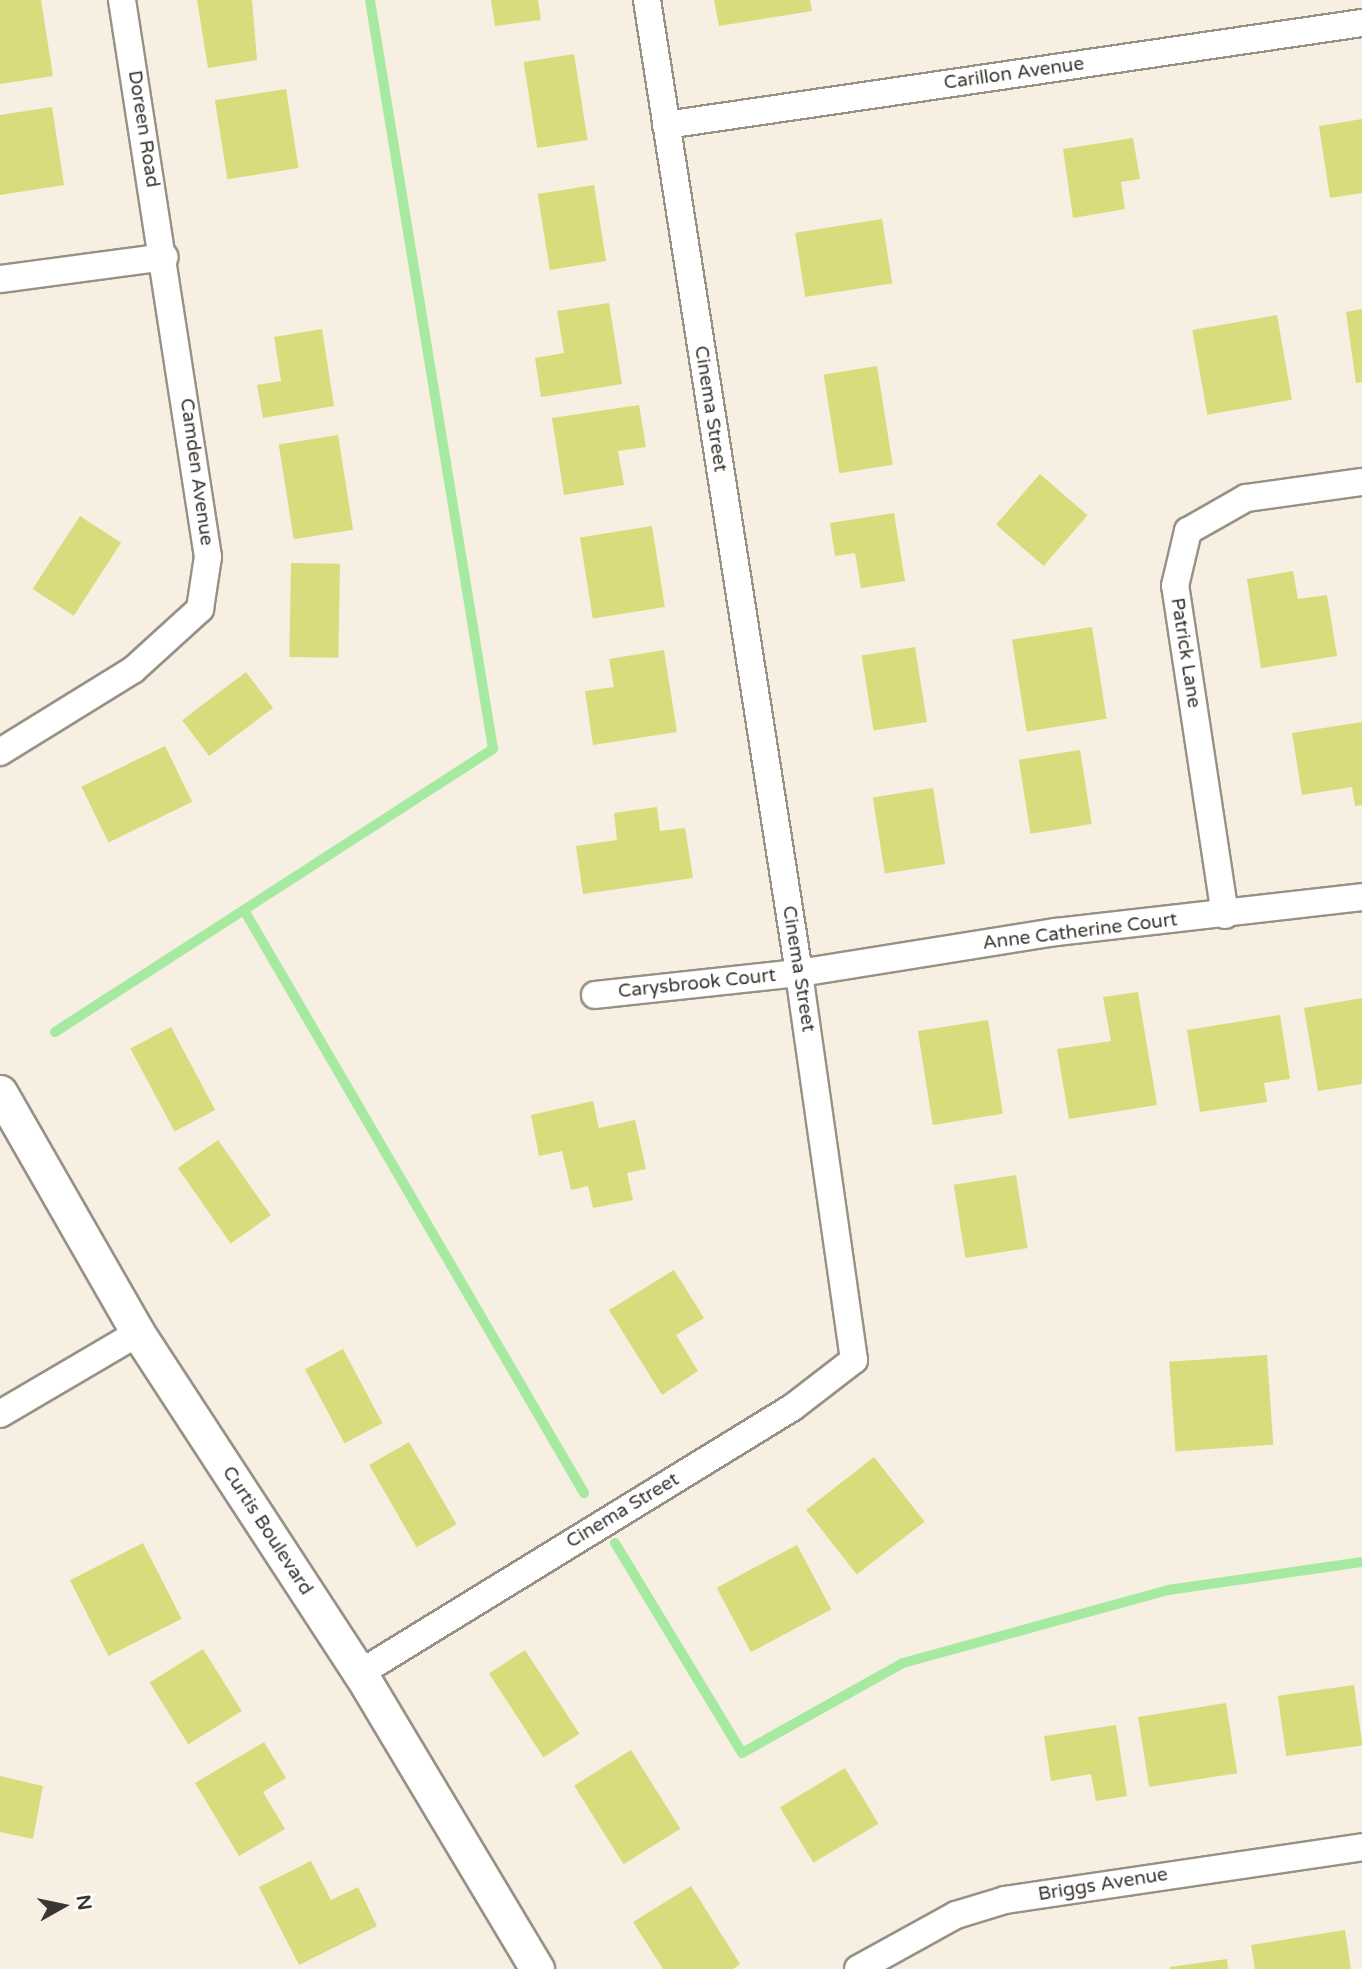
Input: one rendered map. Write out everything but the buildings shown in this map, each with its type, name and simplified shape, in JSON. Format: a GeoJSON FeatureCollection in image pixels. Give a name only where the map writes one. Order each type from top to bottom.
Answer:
{"type":"FeatureCollection","features":[{"type":"Feature","properties":{"kind":"street","name":"Doreen Road"},"geometry":{"type":"LineString","coordinates":[[122,0],[165,257]]}},
{"type":"Feature","properties":{"kind":"street","name":"Cinema Street"},"geometry":{"type":"LineString","coordinates":[[360,1673],[793,1407],[854,1360],[799,973],[647,0]]}},
{"type":"Feature","properties":{"kind":"street","name":"Carillon Avenue"},"geometry":{"type":"LineString","coordinates":[[666,125],[1362,23]]}},
{"type":"Feature","properties":{"kind":"street"},"geometry":{"type":"LineString","coordinates":[[0,279],[165,257]]}},
{"type":"Feature","properties":{"kind":"street","name":"Camden Avenue"},"geometry":{"type":"LineString","coordinates":[[0,752],[132,670],[200,608],[208,557],[165,257]]}},
{"type":"Feature","properties":{"kind":"street","name":"Patrick Lane"},"geometry":{"type":"LineString","coordinates":[[1225,915],[1175,586],[1188,531],[1246,498],[1362,482]]}},
{"type":"Feature","properties":{"kind":"street","name":"Anne Catherine Court"},"geometry":{"type":"LineString","coordinates":[[799,973],[1056,932],[1225,915],[1362,897]]}},
{"type":"Feature","properties":{"kind":"street","name":"Carysbrook Court"},"geometry":{"type":"LineString","coordinates":[[595,995],[799,973]]}},
{"type":"Feature","properties":{"kind":"street","name":"Curtis Boulevard"},"geometry":{"type":"LineString","coordinates":[[0,1092],[138,1333],[360,1673],[537,1969]]}},
{"type":"Feature","properties":{"kind":"street"},"geometry":{"type":"LineString","coordinates":[[0,1414],[138,1333]]}},
{"type":"Feature","properties":{"kind":"street","name":"Briggs Avenue"},"geometry":{"type":"LineString","coordinates":[[858,1969],[956,1915],[1005,1900],[1362,1847]]}},
{"type":"Feature","properties":{"kind":"waterway"},"geometry":{"type":"LineString","coordinates":[[55,1032],[493,749],[370,0]]}},
{"type":"Feature","properties":{"kind":"waterway"},"geometry":{"type":"LineString","coordinates":[[244,910],[584,1493]]}},
{"type":"Feature","properties":{"kind":"waterway"},"geometry":{"type":"LineString","coordinates":[[615,1543],[742,1753],[903,1663],[1168,1590],[1362,1562]]}}]}
